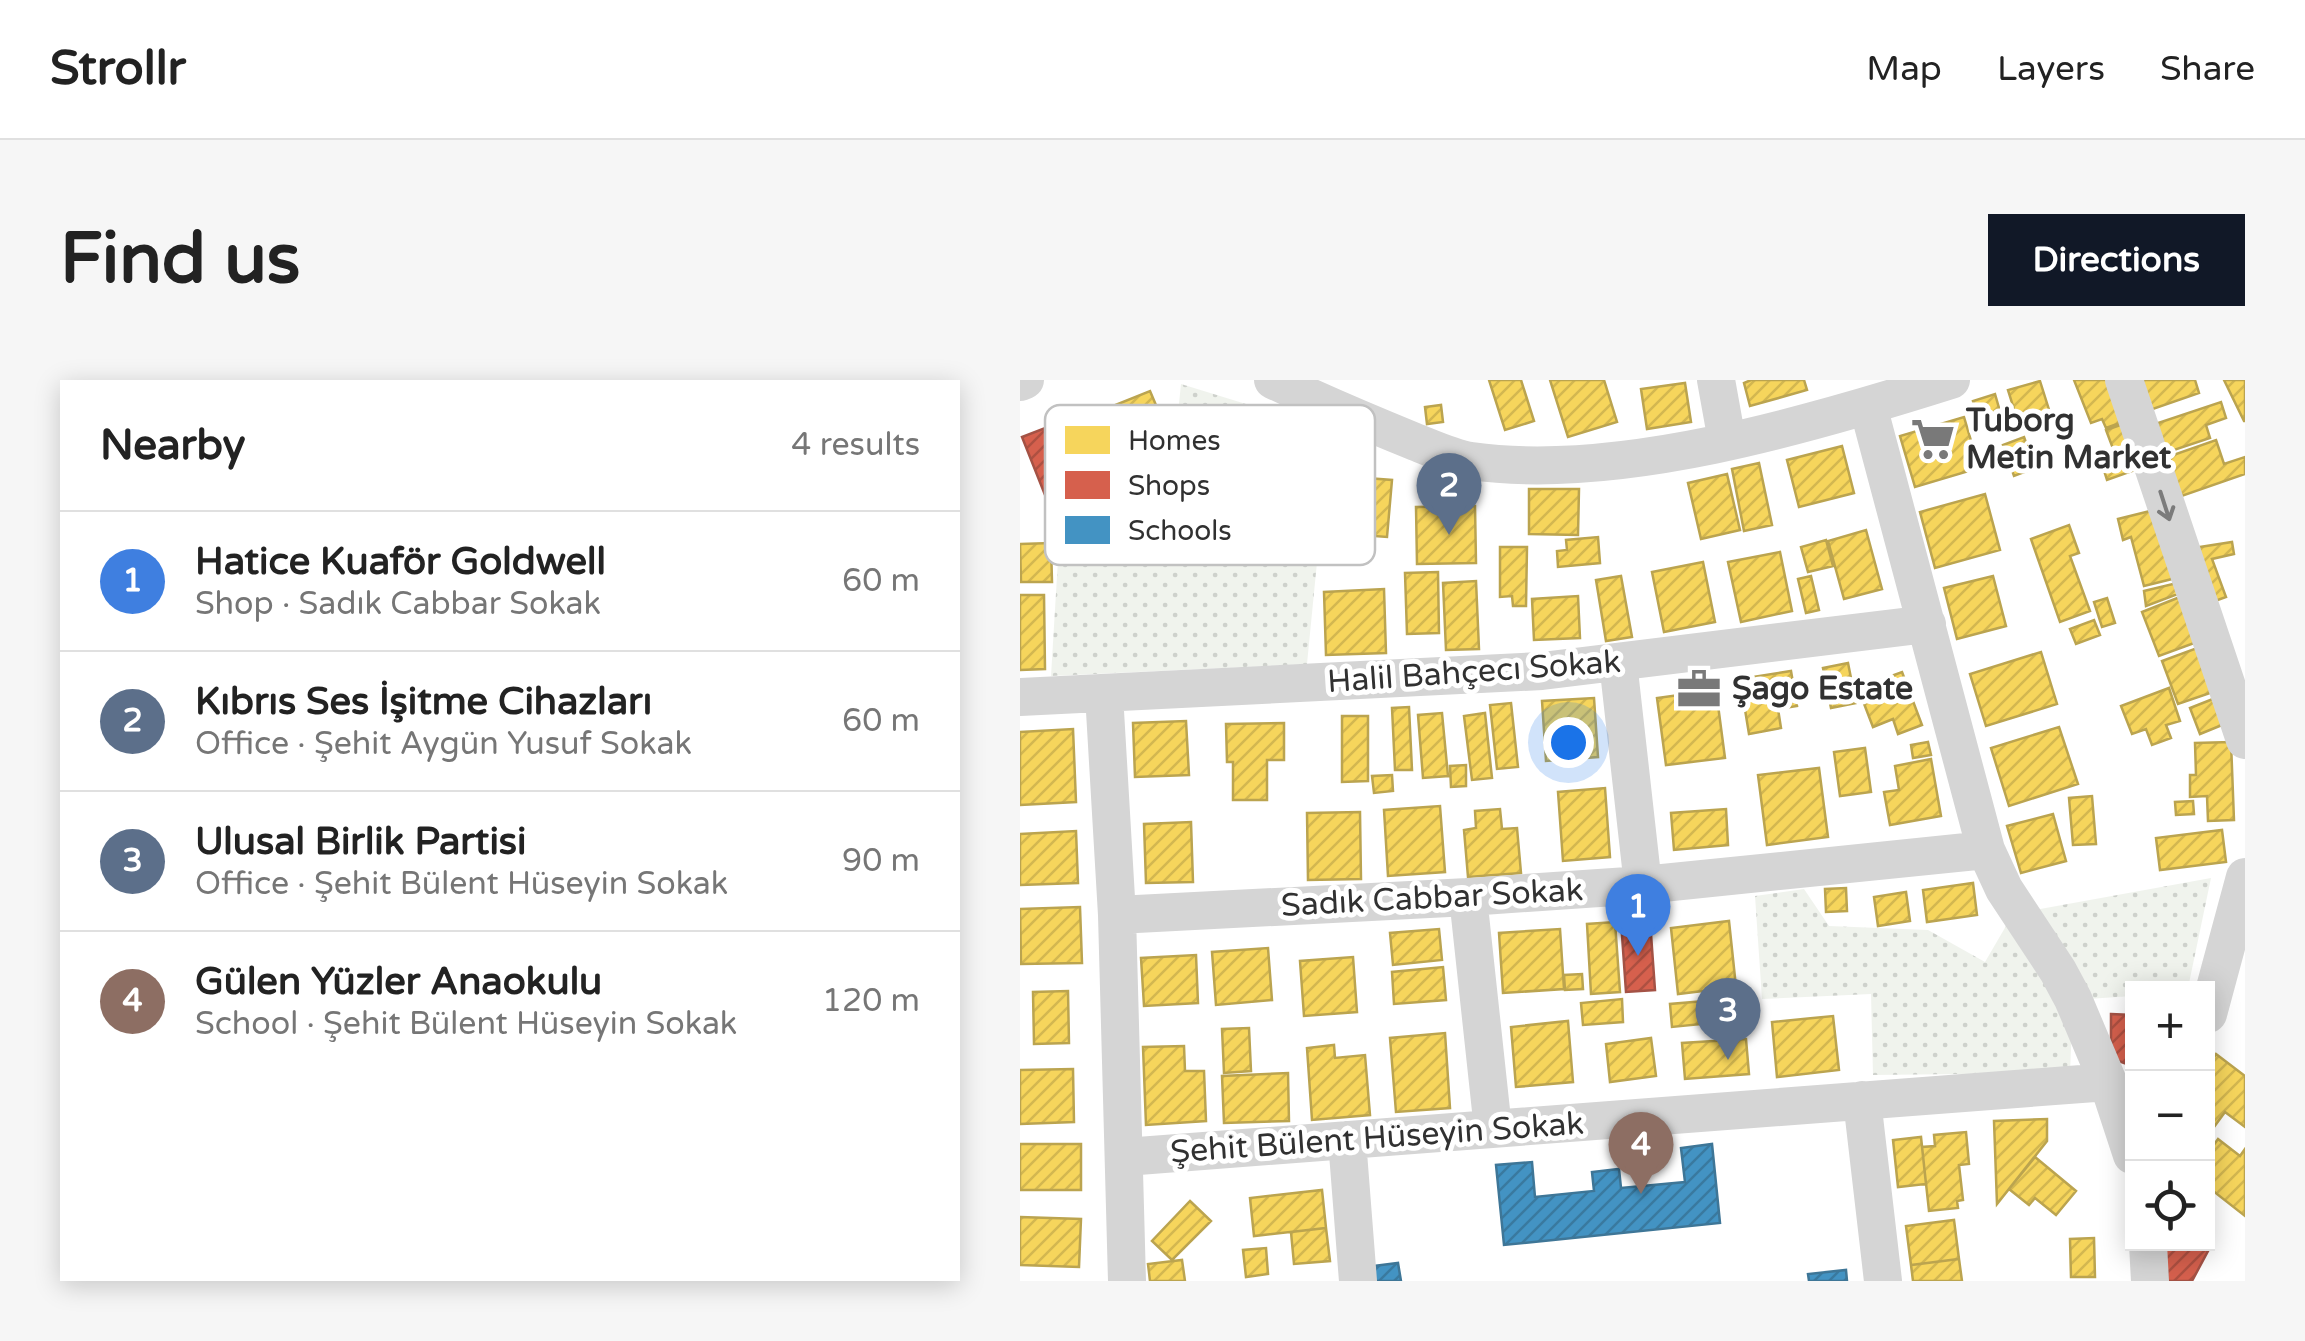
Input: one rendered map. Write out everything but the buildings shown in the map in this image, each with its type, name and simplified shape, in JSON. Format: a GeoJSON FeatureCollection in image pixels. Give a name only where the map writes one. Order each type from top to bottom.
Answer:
{"type":"FeatureCollection","features":[{"type":"Feature","properties":{"kind":"street"},"geometry":{"type":"LineString","coordinates":[[1273,380],[1326,405]]}},
{"type":"Feature","properties":{"kind":"street"},"geometry":{"type":"LineString","coordinates":[[1716,380],[1728,441]]}},
{"type":"Feature","properties":{"kind":"street"},"geometry":{"type":"LineString","coordinates":[[1375,426],[1468,461],[1584,463],[1728,441],[1868,406],[1951,380]]}},
{"type":"Feature","properties":{"kind":"street"},"geometry":{"type":"LineString","coordinates":[[2124,380],[2245,740]]}},
{"type":"Feature","properties":{"kind":"street"},"geometry":{"type":"LineString","coordinates":[[1868,406],[1986,850],[2004,890],[2058,971],[2125,1124]]}},
{"type":"Feature","properties":{"kind":"street","name":"Halil Bahçecı Sokak"},"geometry":{"type":"LineString","coordinates":[[1020,697],[1542,671],[1927,624]]}},
{"type":"Feature","properties":{"kind":"street"},"geometry":{"type":"LineString","coordinates":[[1618,662],[1644,884]]}},
{"type":"Feature","properties":{"kind":"street"},"geometry":{"type":"LineString","coordinates":[[1104,694],[1117,915],[1127,1281]]}},
{"type":"Feature","properties":{"kind":"street","name":"Sadık Cabbar Sokak"},"geometry":{"type":"LineString","coordinates":[[1117,915],[1644,884],[1986,850]]}},
{"type":"Feature","properties":{"kind":"street"},"geometry":{"type":"LineString","coordinates":[[2215,1003],[2234,973],[2245,877]]}},
{"type":"Feature","properties":{"kind":"street"},"geometry":{"type":"LineString","coordinates":[[1468,897],[1493,1129]]}},
{"type":"Feature","properties":{"kind":"street","name":"Şehit Bülent Hüseyin Sokak"},"geometry":{"type":"LineString","coordinates":[[1125,1158],[2108,1082]]}},
{"type":"Feature","properties":{"kind":"street"},"geometry":{"type":"LineString","coordinates":[[1862,1100],[1883,1281]]}},
{"type":"Feature","properties":{"kind":"street"},"geometry":{"type":"LineString","coordinates":[[1347,1140],[1358,1281]]}},
{"type":"Feature","properties":{"kind":"street"},"geometry":{"type":"LineString","coordinates":[[2148,1251],[2150,1281]]}},
{"type":"Feature","properties":{"kind":"shaded area"},"geometry":{"type":"Polygon","coordinates":[[[1181,384],[1249,405],[1179,405],[1181,384]]]}},
{"type":"Feature","properties":{"kind":"shaded area"},"geometry":{"type":"Polygon","coordinates":[[[1058,565],[1317,565],[1307,664],[1051,676],[1058,565]]]}},
{"type":"Feature","properties":{"kind":"shaded area"},"geometry":{"type":"Polygon","coordinates":[[[2211,878],[2189,981],[2125,981],[2125,996],[2073,1000],[2070,1073],[1873,1075],[1871,994],[1762,999],[1755,896],[1804,889],[1829,926],[1928,930],[1985,962],[2013,914],[2211,878]]]}},
{"type":"Feature","properties":{"kind":"place","name":"Tuborg Metin Market"},"geometry":{"type":"Point","coordinates":[1933,439]}},
{"type":"Feature","properties":{"kind":"place","name":"Kıbrıs Ses İşitme Cihazları"},"geometry":{"type":"Point","coordinates":[1449,535]}},
{"type":"Feature","properties":{"kind":"place","name":"Şago Estate"},"geometry":{"type":"Point","coordinates":[1699,689]}},
{"type":"Feature","properties":{"kind":"place","name":"Hatice Kuaför Goldwell"},"geometry":{"type":"Point","coordinates":[1638,956]}},
{"type":"Feature","properties":{"kind":"place","name":"Ulusal Birlik Partisi"},"geometry":{"type":"Point","coordinates":[1728,1060]}},
{"type":"Feature","properties":{"kind":"place","name":"Gülen Yüzler Anaokulu"},"geometry":{"type":"Point","coordinates":[1641,1194]}}]}
